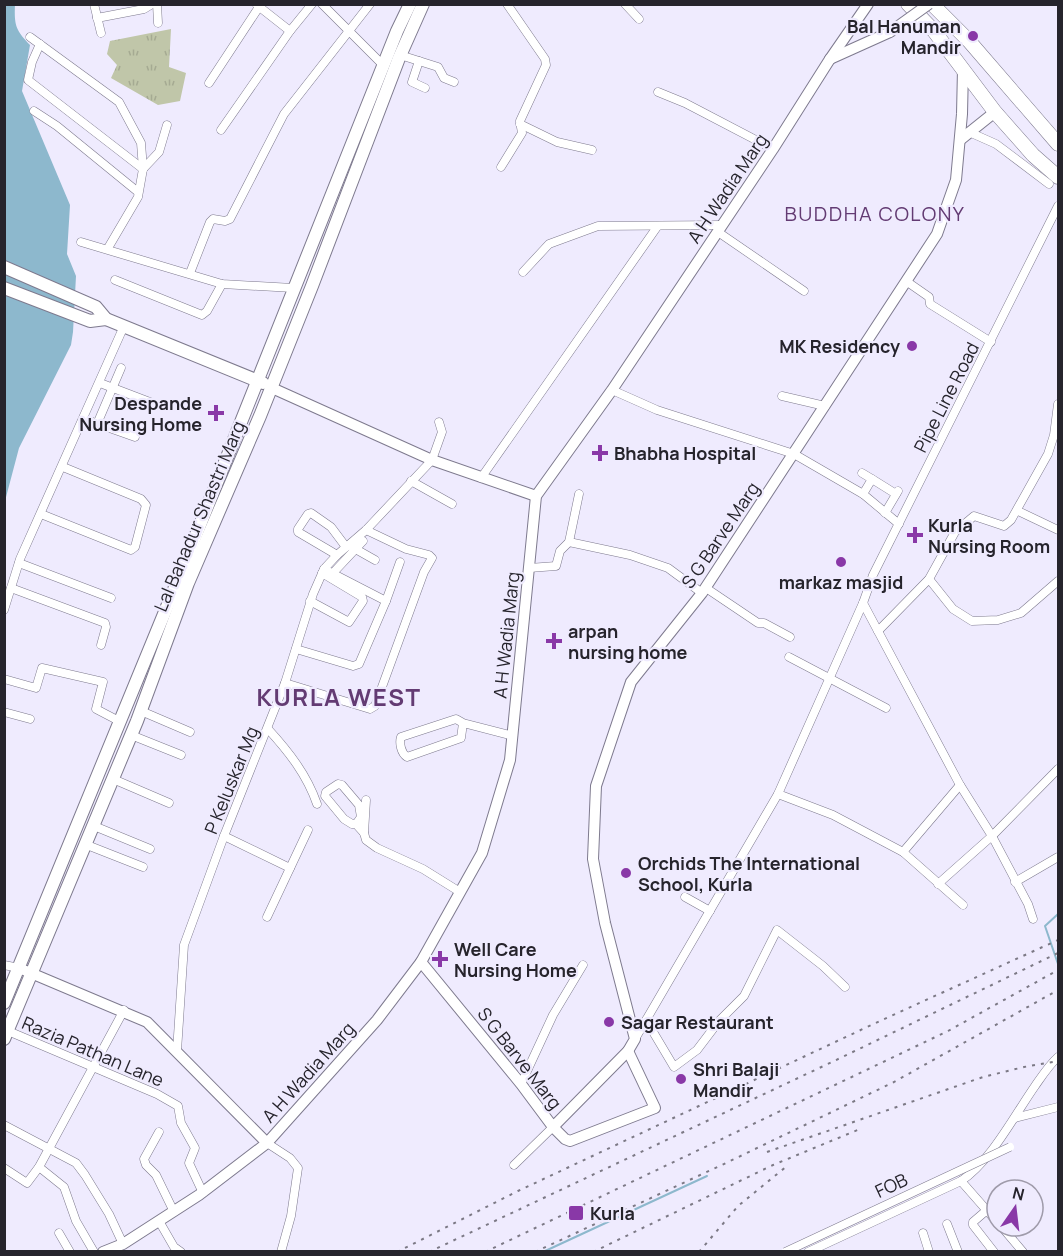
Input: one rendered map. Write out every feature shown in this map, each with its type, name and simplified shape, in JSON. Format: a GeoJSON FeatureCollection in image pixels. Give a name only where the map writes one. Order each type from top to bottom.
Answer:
{"type":"FeatureCollection","features":[{"type":"Feature","properties":{"kind":"highway"},"geometry":{"type":"LineString","coordinates":[[931,4],[969,42],[1059,144]]}},
{"type":"Feature","properties":{"kind":"highway"},"geometry":{"type":"LineString","coordinates":[[908,5],[934,31],[995,112],[1054,180]]}},
{"type":"Feature","properties":{"kind":"main road","name":"Lal Bahadur Shastri Marg"},"geometry":{"type":"LineString","coordinates":[[6,1035],[139,716],[223,464],[383,65],[410,4]]}},
{"type":"Feature","properties":{"kind":"main road","name":"Lal Bahadur Shastri Marg"},"geometry":{"type":"LineString","coordinates":[[4,1003],[120,719],[183,581],[238,470],[272,388],[400,55],[423,4]]}},
{"type":"Feature","properties":{"kind":"main road"},"geometry":{"type":"LineString","coordinates":[[4,267],[96,307],[106,319]]}},
{"type":"Feature","properties":{"kind":"main road"},"geometry":{"type":"LineString","coordinates":[[4,288],[90,321],[106,319],[272,388]]}},
{"type":"Feature","properties":{"kind":"main road"},"geometry":{"type":"LineString","coordinates":[[223,464],[238,470]]}},
{"type":"Feature","properties":{"kind":"main road"},"geometry":{"type":"LineString","coordinates":[[120,719],[139,716]]}},
{"type":"Feature","properties":{"kind":"street"},"geometry":{"type":"LineString","coordinates":[[94,4],[101,33]]}},
{"type":"Feature","properties":{"kind":"street"},"geometry":{"type":"LineString","coordinates":[[98,18],[144,9],[152,4]]}},
{"type":"Feature","properties":{"kind":"street"},"geometry":{"type":"LineString","coordinates":[[157,4],[158,23]]}},
{"type":"Feature","properties":{"kind":"street"},"geometry":{"type":"LineString","coordinates":[[220,130],[290,31],[312,4]]}},
{"type":"Feature","properties":{"kind":"street"},"geometry":{"type":"LineString","coordinates":[[190,273],[210,222],[213,219],[230,219],[274,129],[350,33],[370,4]]}},
{"type":"Feature","properties":{"kind":"street"},"geometry":{"type":"LineString","coordinates":[[501,167],[522,133],[520,124],[546,65],[545,59],[507,4]]}},
{"type":"Feature","properties":{"kind":"street"},"geometry":{"type":"LineString","coordinates":[[625,4],[639,18]]}},
{"type":"Feature","properties":{"kind":"street","name":"A H Wadia Marg"},"geometry":{"type":"LineString","coordinates":[[103,1251],[123,1244],[174,1212],[267,1143],[377,1020],[421,962],[482,853],[510,760],[536,496],[612,390],[868,4]]}},
{"type":"Feature","properties":{"kind":"street"},"geometry":{"type":"LineString","coordinates":[[830,59],[890,32],[931,4]]}},
{"type":"Feature","properties":{"kind":"street"},"geometry":{"type":"LineString","coordinates":[[209,83],[257,6],[290,31]]}},
{"type":"Feature","properties":{"kind":"street"},"geometry":{"type":"LineString","coordinates":[[328,6],[350,33],[383,65]]}},
{"type":"Feature","properties":{"kind":"street"},"geometry":{"type":"LineString","coordinates":[[30,37],[119,102],[141,143],[143,169],[138,197],[108,248]]}},
{"type":"Feature","properties":{"kind":"street"},"geometry":{"type":"LineString","coordinates":[[40,44],[32,62],[28,80],[143,169]]}},
{"type":"Feature","properties":{"kind":"street"},"geometry":{"type":"LineString","coordinates":[[400,55],[438,67],[444,78],[454,82]]}},
{"type":"Feature","properties":{"kind":"street"},"geometry":{"type":"LineString","coordinates":[[419,61],[412,81],[425,88]]}},
{"type":"Feature","properties":{"kind":"street","name":"S G Barve Marg"},"geometry":{"type":"LineString","coordinates":[[421,962],[521,1084],[553,1127],[628,1051],[635,1039],[604,923],[593,859],[596,786],[631,682],[704,591],[937,234],[956,180],[963,69]]}},
{"type":"Feature","properties":{"kind":"street"},"geometry":{"type":"LineString","coordinates":[[658,92],[686,103],[773,149]]}},
{"type":"Feature","properties":{"kind":"street"},"geometry":{"type":"LineString","coordinates":[[34,111],[57,126],[138,192]]}},
{"type":"Feature","properties":{"kind":"street"},"geometry":{"type":"LineString","coordinates":[[960,140],[995,112]]}},
{"type":"Feature","properties":{"kind":"street"},"geometry":{"type":"LineString","coordinates":[[520,124],[557,142],[592,150]]}},
{"type":"Feature","properties":{"kind":"street"},"geometry":{"type":"LineString","coordinates":[[143,169],[159,152],[167,125]]}},
{"type":"Feature","properties":{"kind":"street"},"geometry":{"type":"LineString","coordinates":[[969,132],[996,144],[1054,180]]}},
{"type":"Feature","properties":{"kind":"street","name":"Pipe Line Road"},"geometry":{"type":"LineString","coordinates":[[635,1039],[778,794],[831,678],[873,575],[1059,206]]}},
{"type":"Feature","properties":{"kind":"street"},"geometry":{"type":"LineString","coordinates":[[523,272],[549,244],[598,226],[720,229],[804,291]]}},
{"type":"Feature","properties":{"kind":"street"},"geometry":{"type":"LineString","coordinates":[[481,478],[657,227]]}},
{"type":"Feature","properties":{"kind":"street"},"geometry":{"type":"LineString","coordinates":[[81,242],[108,248],[222,284],[293,288]]}},
{"type":"Feature","properties":{"kind":"street"},"geometry":{"type":"LineString","coordinates":[[115,280],[202,315],[207,311],[222,284]]}},
{"type":"Feature","properties":{"kind":"street"},"geometry":{"type":"LineString","coordinates":[[906,282],[925,293],[929,297],[930,304],[991,342]]}},
{"type":"Feature","properties":{"kind":"street"},"geometry":{"type":"LineString","coordinates":[[4,610],[19,563],[124,326]]}},
{"type":"Feature","properties":{"kind":"street"},"geometry":{"type":"LineString","coordinates":[[98,424],[121,368]]}},
{"type":"Feature","properties":{"kind":"street"},"geometry":{"type":"LineString","coordinates":[[100,383],[154,404]]}},
{"type":"Feature","properties":{"kind":"street"},"geometry":{"type":"LineString","coordinates":[[272,388],[432,460],[536,496]]}},
{"type":"Feature","properties":{"kind":"street"},"geometry":{"type":"LineString","coordinates":[[612,390],[657,410],[794,454],[863,495],[899,524]]}},
{"type":"Feature","properties":{"kind":"street"},"geometry":{"type":"LineString","coordinates":[[782,396],[825,406]]}},
{"type":"Feature","properties":{"kind":"street"},"geometry":{"type":"LineString","coordinates":[[878,631],[929,579],[962,525],[974,516],[1004,526],[1018,511],[1048,454],[1054,435],[1058,404]]}},
{"type":"Feature","properties":{"kind":"street"},"geometry":{"type":"LineString","coordinates":[[84,419],[135,437]]}},
{"type":"Feature","properties":{"kind":"street"},"geometry":{"type":"LineString","coordinates":[[432,460],[442,432],[439,422]]}},
{"type":"Feature","properties":{"kind":"street","name":"P Keluskar Mg"},"geometry":{"type":"LineString","coordinates":[[177,1051],[184,945],[224,836],[268,729],[323,571],[337,555],[350,547],[432,460]]}},
{"type":"Feature","properties":{"kind":"street"},"geometry":{"type":"LineString","coordinates":[[41,514],[132,550],[135,548],[146,505],[141,499],[63,467]]}},
{"type":"Feature","properties":{"kind":"street"},"geometry":{"type":"LineString","coordinates":[[862,473],[898,492],[885,513]]}},
{"type":"Feature","properties":{"kind":"street"},"geometry":{"type":"LineString","coordinates":[[863,495],[872,479]]}},
{"type":"Feature","properties":{"kind":"street"},"geometry":{"type":"LineString","coordinates":[[411,481],[452,504]]}},
{"type":"Feature","properties":{"kind":"street"},"geometry":{"type":"LineString","coordinates":[[529,568],[556,567],[560,551],[569,542],[579,494]]}},
{"type":"Feature","properties":{"kind":"street"},"geometry":{"type":"LineString","coordinates":[[1018,511],[1059,530]]}},
{"type":"Feature","properties":{"kind":"street"},"geometry":{"type":"LineString","coordinates":[[337,555],[298,532],[308,514],[310,513],[331,527],[350,547],[375,560]]}},
{"type":"Feature","properties":{"kind":"street"},"geometry":{"type":"LineString","coordinates":[[285,683],[370,710],[375,706],[424,572],[432,558],[429,555],[406,549],[366,530]]}},
{"type":"Feature","properties":{"kind":"street"},"geometry":{"type":"LineString","coordinates":[[350,547],[363,541]]}},
{"type":"Feature","properties":{"kind":"street"},"geometry":{"type":"LineString","coordinates":[[569,542],[630,555],[668,568],[758,623],[764,623],[790,637]]}},
{"type":"Feature","properties":{"kind":"street"},"geometry":{"type":"LineString","coordinates":[[332,574],[352,551],[350,547]]}},
{"type":"Feature","properties":{"kind":"street"},"geometry":{"type":"LineString","coordinates":[[296,649],[356,666],[361,662],[400,562]]}},
{"type":"Feature","properties":{"kind":"street"},"geometry":{"type":"LineString","coordinates":[[19,563],[111,598]]}},
{"type":"Feature","properties":{"kind":"street"},"geometry":{"type":"LineString","coordinates":[[323,571],[386,601]]}},
{"type":"Feature","properties":{"kind":"street"},"geometry":{"type":"LineString","coordinates":[[310,603],[349,622],[363,601],[362,597],[323,571]]}},
{"type":"Feature","properties":{"kind":"street"},"geometry":{"type":"LineString","coordinates":[[929,579],[953,609],[972,621],[998,620],[1021,613],[1059,581]]}},
{"type":"Feature","properties":{"kind":"street"},"geometry":{"type":"LineString","coordinates":[[11,588],[105,623],[101,645]]}},
{"type":"Feature","properties":{"kind":"street"},"geometry":{"type":"LineString","coordinates":[[310,603],[346,625]]}},
{"type":"Feature","properties":{"kind":"street"},"geometry":{"type":"LineString","coordinates":[[863,603],[960,785],[992,836],[1028,904],[1033,919]]}},
{"type":"Feature","properties":{"kind":"street"},"geometry":{"type":"LineString","coordinates":[[789,657],[886,708]]}},
{"type":"Feature","properties":{"kind":"street"},"geometry":{"type":"LineString","coordinates":[[4,679],[36,688],[42,668],[103,682],[96,709],[120,719]]}},
{"type":"Feature","properties":{"kind":"street"},"geometry":{"type":"LineString","coordinates":[[4,712],[30,719]]}},
{"type":"Feature","properties":{"kind":"street"},"geometry":{"type":"LineString","coordinates":[[139,716],[190,732]]}},
{"type":"Feature","properties":{"kind":"street"},"geometry":{"type":"LineString","coordinates":[[463,723],[461,738],[406,757],[404,755],[401,737],[456,719],[463,723],[513,736]]}},
{"type":"Feature","properties":{"kind":"street"},"geometry":{"type":"LineString","coordinates":[[268,729],[311,786],[317,804]]}},
{"type":"Feature","properties":{"kind":"street"},"geometry":{"type":"LineString","coordinates":[[131,735],[181,755]]}},
{"type":"Feature","properties":{"kind":"street"},"geometry":{"type":"LineString","coordinates":[[938,884],[992,836],[1059,769]]}},
{"type":"Feature","properties":{"kind":"street"},"geometry":{"type":"LineString","coordinates":[[113,779],[170,803]]}},
{"type":"Feature","properties":{"kind":"street"},"geometry":{"type":"LineString","coordinates":[[356,824],[361,817],[359,805],[342,785],[338,784],[326,792],[325,796],[344,819],[356,824],[364,833]]}},
{"type":"Feature","properties":{"kind":"street"},"geometry":{"type":"LineString","coordinates":[[903,852],[960,785]]}},
{"type":"Feature","properties":{"kind":"street"},"geometry":{"type":"LineString","coordinates":[[778,794],[833,815],[903,852],[963,905]]}},
{"type":"Feature","properties":{"kind":"street"},"geometry":{"type":"LineString","coordinates":[[366,800],[364,833],[366,840],[460,892]]}},
{"type":"Feature","properties":{"kind":"street"},"geometry":{"type":"LineString","coordinates":[[94,826],[150,849]]}},
{"type":"Feature","properties":{"kind":"street"},"geometry":{"type":"LineString","coordinates":[[267,916],[308,830]]}},
{"type":"Feature","properties":{"kind":"street"},"geometry":{"type":"LineString","coordinates":[[224,836],[290,868]]}},
{"type":"Feature","properties":{"kind":"street"},"geometry":{"type":"LineString","coordinates":[[87,845],[143,867]]}},
{"type":"Feature","properties":{"kind":"street"},"geometry":{"type":"LineString","coordinates":[[1015,882],[1059,857]]}},
{"type":"Feature","properties":{"kind":"street"},"geometry":{"type":"LineString","coordinates":[[685,897],[710,910]]}},
{"type":"Feature","properties":{"kind":"street"},"geometry":{"type":"LineString","coordinates":[[646,1020],[674,1067],[697,1050],[719,1021],[744,996],[777,930],[823,966],[845,987]]}},
{"type":"Feature","properties":{"kind":"street"},"geometry":{"type":"LineString","coordinates":[[4,965],[19,968],[124,1010],[147,1022],[267,1143],[290,1158],[298,1168],[291,1216],[281,1251]]}},
{"type":"Feature","properties":{"kind":"street"},"geometry":{"type":"LineString","coordinates":[[521,1084],[553,1015],[583,965]]}},
{"type":"Feature","properties":{"kind":"street"},"geometry":{"type":"LineString","coordinates":[[4,1168],[27,1183],[50,1150],[124,1010]]}},
{"type":"Feature","properties":{"kind":"street","name":"Razia Pathan Lane"},"geometry":{"type":"LineString","coordinates":[[6,1035],[94,1066],[158,1094],[178,1106],[181,1123],[195,1148],[189,1162],[202,1193]]}},
{"type":"Feature","properties":{"kind":"street"},"geometry":{"type":"LineString","coordinates":[[514,1165],[553,1127],[570,1141],[655,1108],[628,1051]]}},
{"type":"Feature","properties":{"kind":"street"},"geometry":{"type":"LineString","coordinates":[[808,1251],[961,1181],[972,1173],[1015,1118],[1048,1069],[1059,1058]]}},
{"type":"Feature","properties":{"kind":"street"},"geometry":{"type":"LineString","coordinates":[[1015,1118],[1059,1107]]}},
{"type":"Feature","properties":{"kind":"street"},"geometry":{"type":"LineString","coordinates":[[4,1125],[76,1163],[109,1214],[123,1244]]}},
{"type":"Feature","properties":{"kind":"street"},"geometry":{"type":"LineString","coordinates":[[159,1132],[144,1159],[146,1165],[156,1175],[174,1212]]}},
{"type":"Feature","properties":{"kind":"street","name":"FOB"},"geometry":{"type":"LineString","coordinates":[[785,1251],[1010,1146]]}},
{"type":"Feature","properties":{"kind":"street"},"geometry":{"type":"LineString","coordinates":[[39,1167],[64,1187],[76,1221],[94,1251]]}},
{"type":"Feature","properties":{"kind":"street"},"geometry":{"type":"LineString","coordinates":[[961,1181],[985,1208]]}},
{"type":"Feature","properties":{"kind":"street"},"geometry":{"type":"LineString","coordinates":[[985,1212],[973,1222],[973,1225],[994,1251]]}},
{"type":"Feature","properties":{"kind":"street"},"geometry":{"type":"LineString","coordinates":[[159,1221],[174,1247],[181,1251]]}},
{"type":"Feature","properties":{"kind":"street"},"geometry":{"type":"LineString","coordinates":[[947,1224],[958,1251]]}},
{"type":"Feature","properties":{"kind":"street"},"geometry":{"type":"LineString","coordinates":[[58,1233],[70,1251]]}},
{"type":"Feature","properties":{"kind":"street"},"geometry":{"type":"LineString","coordinates":[[923,1233],[929,1251]]}},
{"type":"Feature","properties":{"kind":"street"},"geometry":{"type":"LineString","coordinates":[[1011,1238],[1023,1251]]}},
{"type":"Feature","properties":{"kind":"green space"},"geometry":{"type":"Polygon","coordinates":[[[171,29],[169,67],[186,73],[180,101],[158,105],[111,78],[117,65],[107,54],[110,41],[171,29]]]}},
{"type":"Feature","properties":{"kind":"water"},"geometry":{"type":"Polygon","coordinates":[[[15,4],[17,27],[30,45],[22,91],[70,205],[67,254],[76,276],[71,345],[19,448],[5,501],[4,5],[15,4]]]}},
{"type":"Feature","properties":{"kind":"waterway"},"geometry":{"type":"LineString","coordinates":[[1058,914],[1045,926],[1058,964]]}},
{"type":"Feature","properties":{"kind":"waterway"},"geometry":{"type":"LineString","coordinates":[[543,1252],[707,1176]]}},
{"type":"Feature","properties":{"kind":"railway"},"geometry":{"type":"LineString","coordinates":[[397,1252],[518,1191],[1058,940]]}},
{"type":"Feature","properties":{"kind":"railway"},"geometry":{"type":"LineString","coordinates":[[429,1252],[1058,953]]}},
{"type":"Feature","properties":{"kind":"railway"},"geometry":{"type":"LineString","coordinates":[[485,1252],[948,1031],[1058,970]]}},
{"type":"Feature","properties":{"kind":"railway"},"geometry":{"type":"LineString","coordinates":[[535,1252],[894,1082],[1058,990]]}},
{"type":"Feature","properties":{"kind":"railway"},"geometry":{"type":"LineString","coordinates":[[767,1152],[983,1077],[1058,1061]]}},
{"type":"Feature","properties":{"kind":"railway"},"geometry":{"type":"LineString","coordinates":[[593,1252],[773,1165],[860,1129]]}},
{"type":"Feature","properties":{"kind":"railway"},"geometry":{"type":"LineString","coordinates":[[699,1252],[738,1206],[787,1166]]}},
{"type":"Feature","properties":{"kind":"place","name":"Bal Hanuman Mandir"},"geometry":{"type":"Point","coordinates":[973,36]}},
{"type":"Feature","properties":{"kind":"place","name":"MK Residency"},"geometry":{"type":"Point","coordinates":[912,346]}},
{"type":"Feature","properties":{"kind":"place","name":"Despande Nursing Home"},"geometry":{"type":"Point","coordinates":[216,413]}},
{"type":"Feature","properties":{"kind":"place","name":"Bhabha Hospital"},"geometry":{"type":"Point","coordinates":[600,453]}},
{"type":"Feature","properties":{"kind":"place","name":"Kurla Nursing Room"},"geometry":{"type":"Point","coordinates":[915,535]}},
{"type":"Feature","properties":{"kind":"place","name":"markaz masjid"},"geometry":{"type":"Point","coordinates":[841,562]}},
{"type":"Feature","properties":{"kind":"place","name":"arpan nursing home"},"geometry":{"type":"Point","coordinates":[554,641]}},
{"type":"Feature","properties":{"kind":"place","name":"Orchids The International School, Kurla"},"geometry":{"type":"Point","coordinates":[626,873]}},
{"type":"Feature","properties":{"kind":"place","name":"Well Care Nursing Home"},"geometry":{"type":"Point","coordinates":[440,959]}},
{"type":"Feature","properties":{"kind":"place","name":"Sagar Restaurant"},"geometry":{"type":"Point","coordinates":[609,1022]}},
{"type":"Feature","properties":{"kind":"place","name":"Shri Balaji Mandir"},"geometry":{"type":"Point","coordinates":[681,1079]}},
{"type":"Feature","properties":{"kind":"place","name":"Kurla"},"geometry":{"type":"Point","coordinates":[576,1213]}},
{"type":"Feature","properties":{"kind":"district","name":"BUDDHA COLONY"},"geometry":{"type":"Point","coordinates":[875,213]}},
{"type":"Feature","properties":{"kind":"district","name":"KURLA WEST"},"geometry":{"type":"Point","coordinates":[339,696]}}]}
